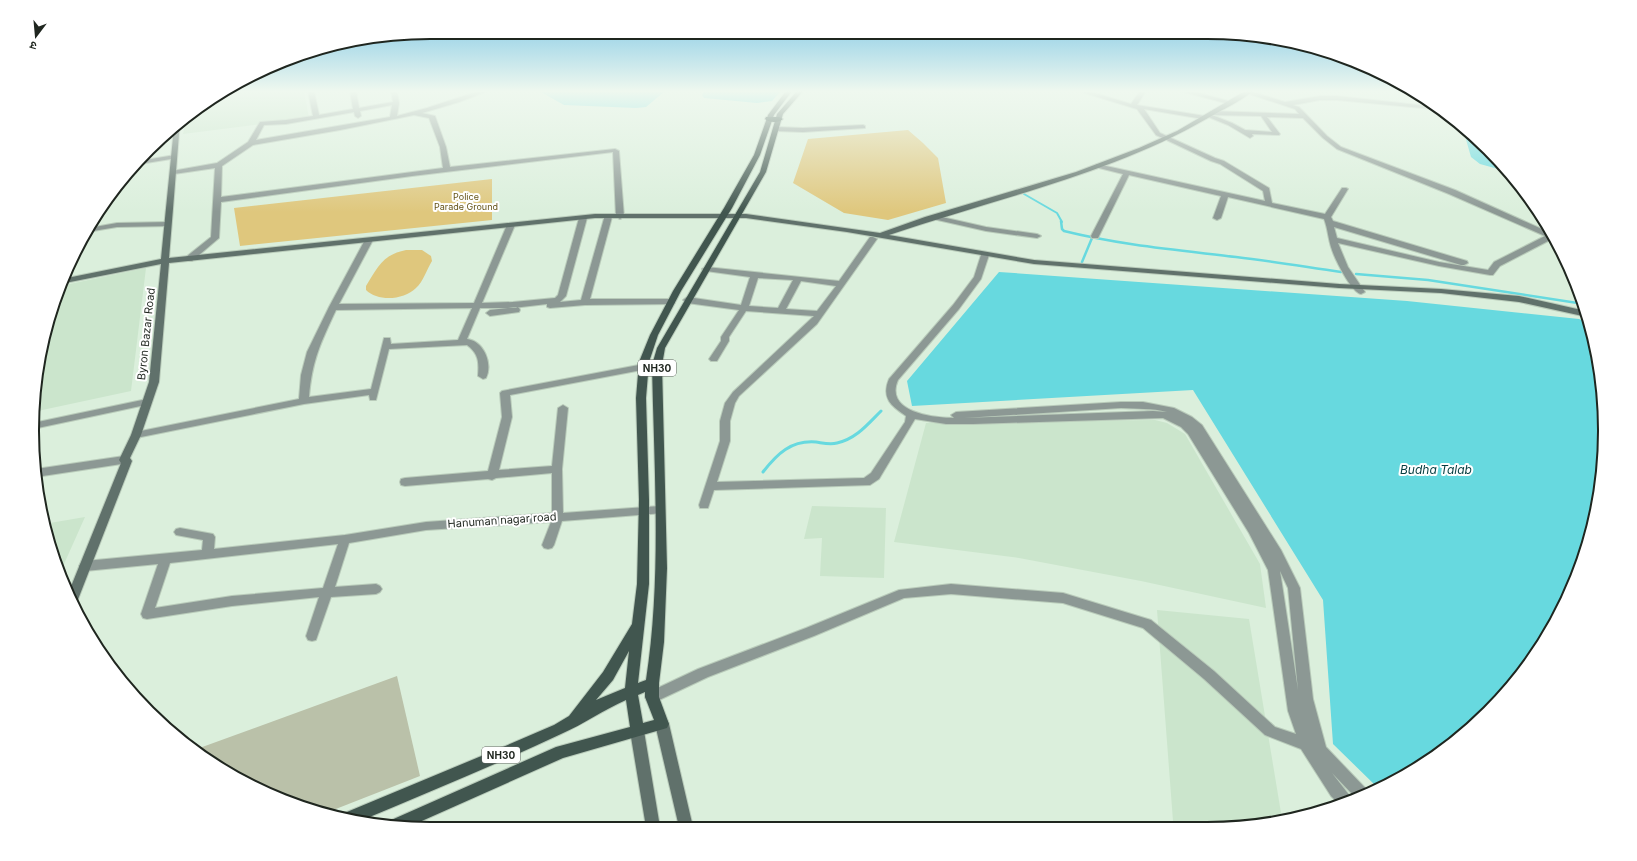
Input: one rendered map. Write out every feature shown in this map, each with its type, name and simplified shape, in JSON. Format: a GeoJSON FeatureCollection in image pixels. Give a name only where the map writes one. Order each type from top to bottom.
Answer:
{"type":"FeatureCollection","features":[{"type":"Feature","properties":{"kind":"main road","name":"NH30"},"geometry":{"type":"LineString","coordinates":[[637,731],[631,691],[643,584],[644,511],[641,398],[644,367],[654,335],[671,302],[723,216],[757,155],[768,131]]}},
{"type":"Feature","properties":{"kind":"main road","name":"NH30"},"geometry":{"type":"LineString","coordinates":[[405,821],[561,752],[662,724],[652,697],[652,683],[658,642],[661,568],[657,364],[661,348],[763,172],[775,131]]}},
{"type":"Feature","properties":{"kind":"main road"},"geometry":{"type":"LineString","coordinates":[[572,722],[608,676],[639,623]]}},
{"type":"Feature","properties":{"kind":"main road","name":"NH30"},"geometry":{"type":"LineString","coordinates":[[357,815],[508,752],[559,729],[602,704],[652,683]]}},
{"type":"Feature","properties":{"kind":"street"},"geometry":{"type":"LineString","coordinates":[[251,143],[258,131]]}},
{"type":"Feature","properties":{"kind":"street"},"geometry":{"type":"LineString","coordinates":[[174,172],[219,165],[251,143],[318,131]]}},
{"type":"Feature","properties":{"kind":"street"},"geometry":{"type":"LineString","coordinates":[[437,131],[443,147],[447,170]]}},
{"type":"Feature","properties":{"kind":"street"},"geometry":{"type":"LineString","coordinates":[[1156,131],[1165,138],[1213,160],[1222,162],[1237,171],[1266,190],[1269,204]]}},
{"type":"Feature","properties":{"kind":"street"},"geometry":{"type":"LineString","coordinates":[[704,505],[725,441],[725,422],[730,404],[736,394],[802,335],[820,314],[877,237],[1078,173],[1165,138],[1177,131]]}},
{"type":"Feature","properties":{"kind":"street"},"geometry":{"type":"LineString","coordinates":[[1244,132],[1278,134],[1276,131]]}},
{"type":"Feature","properties":{"kind":"street"},"geometry":{"type":"LineString","coordinates":[[1321,131],[1339,148],[1452,192],[1544,232]]}},
{"type":"Feature","properties":{"kind":"street","name":"Byron Bazar Road"},"geometry":{"type":"LineString","coordinates":[[74,593],[127,461],[124,460],[136,435],[154,382],[177,132]]}},
{"type":"Feature","properties":{"kind":"street"},"geometry":{"type":"LineString","coordinates":[[1244,132],[1255,139]]}},
{"type":"Feature","properties":{"kind":"street"},"geometry":{"type":"LineString","coordinates":[[216,200],[605,150],[616,151],[620,217]]}},
{"type":"Feature","properties":{"kind":"street"},"geometry":{"type":"LineString","coordinates":[[147,161],[175,157]]}},
{"type":"Feature","properties":{"kind":"street"},"geometry":{"type":"LineString","coordinates":[[189,258],[215,238],[219,165]]}},
{"type":"Feature","properties":{"kind":"street"},"geometry":{"type":"LineString","coordinates":[[1097,166],[1269,204],[1328,220],[1492,271]]}},
{"type":"Feature","properties":{"kind":"street"},"geometry":{"type":"LineString","coordinates":[[1095,236],[1127,172]]}},
{"type":"Feature","properties":{"kind":"street"},"geometry":{"type":"LineString","coordinates":[[1344,189],[1328,220],[1336,250],[1348,276],[1359,290]]}},
{"type":"Feature","properties":{"kind":"street"},"geometry":{"type":"LineString","coordinates":[[1217,218],[1225,194]]}},
{"type":"Feature","properties":{"kind":"street"},"geometry":{"type":"LineString","coordinates":[[585,302],[608,216]]}},
{"type":"Feature","properties":{"kind":"street"},"geometry":{"type":"LineString","coordinates":[[69,280],[165,261],[511,225],[608,216],[723,216],[877,237],[984,257],[1006,264],[1050,269],[1490,300],[1542,308],[1581,316]]}},
{"type":"Feature","properties":{"kind":"street"},"geometry":{"type":"LineString","coordinates":[[936,217],[987,230],[1037,236]]}},
{"type":"Feature","properties":{"kind":"street"},"geometry":{"type":"LineString","coordinates":[[333,307],[513,304],[557,300],[562,296],[583,218]]}},
{"type":"Feature","properties":{"kind":"street"},"geometry":{"type":"LineString","coordinates":[[95,229],[117,225],[168,224]]}},
{"type":"Feature","properties":{"kind":"street"},"geometry":{"type":"LineString","coordinates":[[462,342],[511,225]]}},
{"type":"Feature","properties":{"kind":"street"},"geometry":{"type":"LineString","coordinates":[[1334,240],[1439,264],[1490,273],[1497,264],[1548,239]]}},
{"type":"Feature","properties":{"kind":"street"},"geometry":{"type":"LineString","coordinates":[[304,401],[306,375],[312,352],[333,307],[369,240]]}},
{"type":"Feature","properties":{"kind":"street"},"geometry":{"type":"LineString","coordinates":[[984,257],[978,277],[956,307],[894,379],[890,388],[892,398],[899,407],[911,415],[946,421],[1153,414],[1165,415],[1186,425],[1211,462],[1274,570],[1295,711],[1306,745],[1336,791],[1342,797]]}},
{"type":"Feature","properties":{"kind":"street"},"geometry":{"type":"LineString","coordinates":[[706,269],[755,275],[798,278],[841,284]]}},
{"type":"Feature","properties":{"kind":"street"},"geometry":{"type":"LineString","coordinates":[[714,359],[725,341],[725,337],[744,308],[755,275]]}},
{"type":"Feature","properties":{"kind":"street"},"geometry":{"type":"LineString","coordinates":[[780,312],[798,278]]}},
{"type":"Feature","properties":{"kind":"street"},"geometry":{"type":"LineString","coordinates":[[1359,290],[1442,291],[1486,295],[1559,307],[1579,312]]}},
{"type":"Feature","properties":{"kind":"street"},"geometry":{"type":"LineString","coordinates":[[688,300],[780,312],[820,314]]}},
{"type":"Feature","properties":{"kind":"street"},"geometry":{"type":"LineString","coordinates":[[490,313],[585,302],[671,302]]}},
{"type":"Feature","properties":{"kind":"street"},"geometry":{"type":"LineString","coordinates":[[136,435],[304,401],[374,394],[386,344],[469,342],[482,353],[484,360],[483,376]]}},
{"type":"Feature","properties":{"kind":"street"},"geometry":{"type":"LineString","coordinates":[[492,476],[506,416],[505,393],[644,367]]}},
{"type":"Feature","properties":{"kind":"street"},"geometry":{"type":"LineString","coordinates":[[39,425],[148,402]]}},
{"type":"Feature","properties":{"kind":"street"},"geometry":{"type":"LineString","coordinates":[[899,407],[920,414],[939,416],[1121,405],[1165,408],[1186,416],[1198,427],[1217,456],[1276,553],[1294,588],[1306,699],[1320,750]]}},
{"type":"Feature","properties":{"kind":"street"},"geometry":{"type":"LineString","coordinates":[[548,545],[558,516],[557,469],[563,408]]}},
{"type":"Feature","properties":{"kind":"street"},"geometry":{"type":"LineString","coordinates":[[711,486],[866,482],[875,476],[910,422],[911,415]]}},
{"type":"Feature","properties":{"kind":"street"},"geometry":{"type":"LineString","coordinates":[[41,472],[124,460]]}},
{"type":"Feature","properties":{"kind":"street"},"geometry":{"type":"LineString","coordinates":[[405,482],[492,476],[557,469]]}},
{"type":"Feature","properties":{"kind":"street","name":"Hanuman nagar road"},"geometry":{"type":"LineString","coordinates":[[85,566],[165,559],[345,539],[426,526],[660,510]]}},
{"type":"Feature","properties":{"kind":"street"},"geometry":{"type":"LineString","coordinates":[[180,532],[209,537],[208,554]]}},
{"type":"Feature","properties":{"kind":"street"},"geometry":{"type":"LineString","coordinates":[[312,636],[345,539]]}},
{"type":"Feature","properties":{"kind":"street"},"geometry":{"type":"LineString","coordinates":[[165,559],[147,614],[220,603],[327,592],[376,589]]}},
{"type":"Feature","properties":{"kind":"street"},"geometry":{"type":"LineString","coordinates":[[652,697],[703,673],[810,632],[903,593],[951,589],[1063,598],[1146,624],[1209,675],[1270,731],[1320,750],[1359,791]]}},
{"type":"Feature","properties":{"kind":"street"},"geometry":{"type":"LineString","coordinates":[[662,724],[685,822]]}},
{"type":"Feature","properties":{"kind":"street"},"geometry":{"type":"LineString","coordinates":[[637,731],[652,822]]}},
{"type":"Feature","properties":{"kind":"shaded area"},"geometry":{"type":"Polygon","coordinates":[[[184,131],[205,131],[183,134],[184,131]]]}},
{"type":"Feature","properties":{"kind":"shaded area"},"geometry":{"type":"Polygon","coordinates":[[[146,268],[131,391],[40,411],[42,379],[52,329],[68,284],[146,268]]]}},
{"type":"Feature","properties":{"kind":"shaded area"},"geometry":{"type":"Polygon","coordinates":[[[1155,420],[1167,423],[1185,434],[1260,564],[1266,608],[1141,581],[1019,558],[894,542],[926,423],[1155,420]]]}},
{"type":"Feature","properties":{"kind":"shaded area"},"geometry":{"type":"Polygon","coordinates":[[[812,506],[886,508],[884,578],[820,576],[822,538],[804,539],[812,506]]]}},
{"type":"Feature","properties":{"kind":"shaded area"},"geometry":{"type":"Polygon","coordinates":[[[85,517],[63,565],[52,532],[50,523],[85,517]]]}},
{"type":"Feature","properties":{"kind":"shaded area"},"geometry":{"type":"Polygon","coordinates":[[[1157,610],[1249,619],[1281,814],[1258,819],[1232,821],[1173,821],[1157,610]]]}},
{"type":"Feature","properties":{"kind":"green space"},"geometry":{"type":"Polygon","coordinates":[[[909,131],[938,158],[946,203],[888,220],[844,213],[793,183],[808,139],[909,131]]]}},
{"type":"Feature","properties":{"kind":"green space","name":"Police Parade Ground"},"geometry":{"type":"Polygon","coordinates":[[[492,179],[492,220],[240,246],[234,208],[492,179]]]}},
{"type":"Feature","properties":{"kind":"green space"},"geometry":{"type":"Polygon","coordinates":[[[406,250],[422,250],[431,256],[432,261],[423,279],[416,288],[405,295],[391,298],[377,296],[366,290],[366,286],[374,273],[386,259],[391,255],[406,250]]]}},
{"type":"Feature","properties":{"kind":"water"},"geometry":{"type":"Polygon","coordinates":[[[1465,136],[1498,169],[1480,164],[1471,157],[1465,136]]]}},
{"type":"Feature","properties":{"kind":"water","name":"Budha Talab"},"geometry":{"type":"Polygon","coordinates":[[[999,272],[1407,301],[1579,319],[1582,320],[1585,329],[1595,379],[1598,430],[1595,482],[1585,532],[1558,604],[1546,626],[1517,669],[1501,689],[1465,725],[1424,756],[1402,770],[1374,784],[1333,744],[1323,600],[1193,390],[912,406],[907,381],[999,272]]]}},
{"type":"Feature","properties":{"kind":"building"},"geometry":{"type":"Polygon","coordinates":[[[397,676],[420,776],[333,810],[305,801],[257,782],[235,770],[201,747],[397,676]]]}},
{"type":"Feature","properties":{"kind":"waterway"},"geometry":{"type":"LineString","coordinates":[[1024,194],[1057,213],[1062,222]]}},
{"type":"Feature","properties":{"kind":"waterway"},"geometry":{"type":"LineString","coordinates":[[1061,221],[1062,229],[1064,231],[1106,240],[1149,247],[1262,260],[1341,272]]}},
{"type":"Feature","properties":{"kind":"waterway"},"geometry":{"type":"LineString","coordinates":[[1082,262],[1092,238]]}},
{"type":"Feature","properties":{"kind":"waterway"},"geometry":{"type":"LineString","coordinates":[[1356,274],[1428,280],[1576,303]]}},
{"type":"Feature","properties":{"kind":"waterway"},"geometry":{"type":"LineString","coordinates":[[763,472],[779,454],[799,443],[816,442],[832,444],[844,441],[856,435],[881,411]]}}]}
